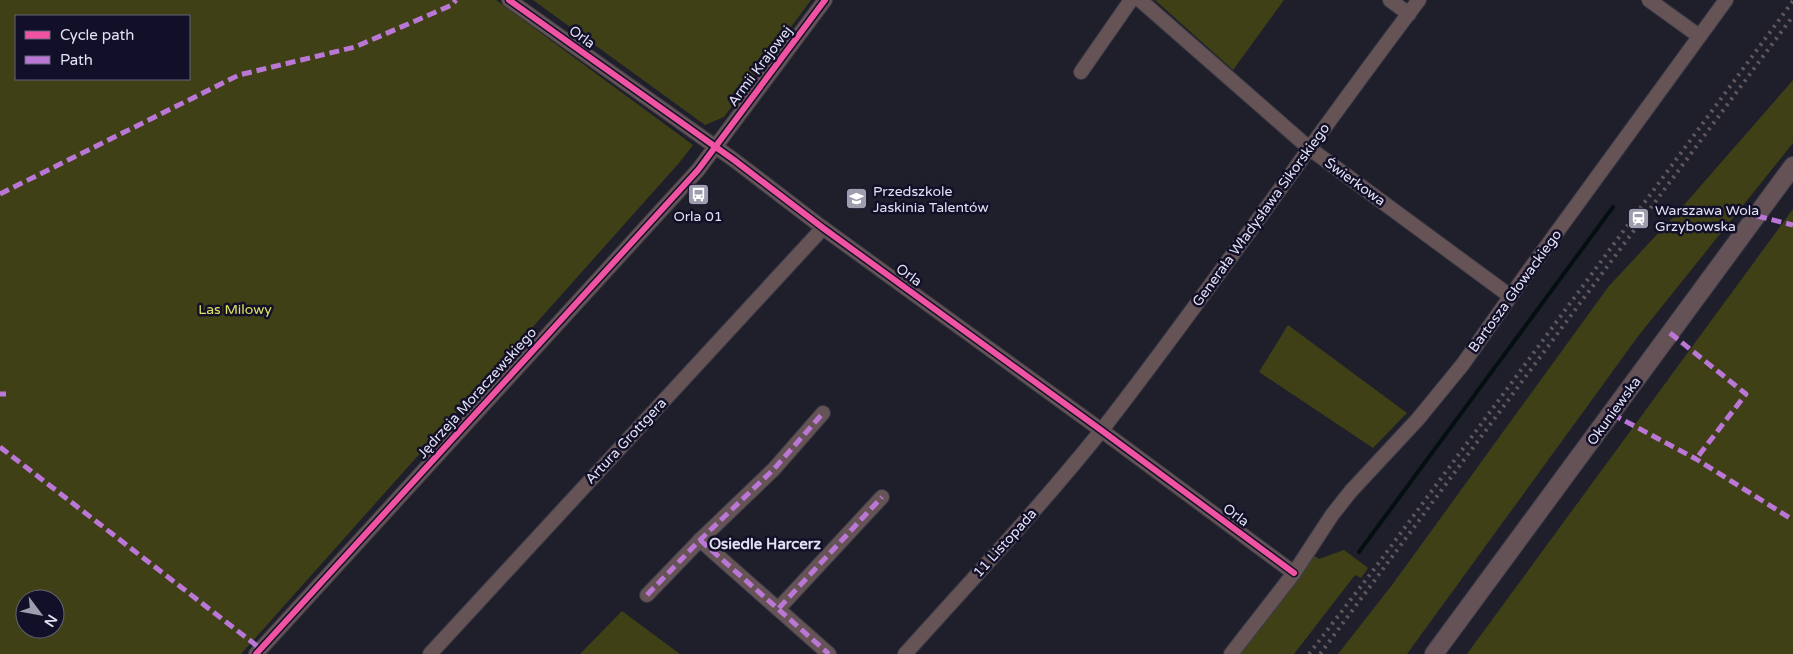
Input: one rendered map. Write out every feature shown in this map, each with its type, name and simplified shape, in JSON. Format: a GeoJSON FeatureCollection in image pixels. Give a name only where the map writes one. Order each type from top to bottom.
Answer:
{"type":"FeatureCollection","features":[{"type":"Feature","properties":{"kind":"main road","name":"Okuniewska"},"geometry":{"type":"LineString","coordinates":[[1434,654],[1793,166]]}},
{"type":"Feature","properties":{"kind":"street","name":"Orla"},"geometry":{"type":"LineString","coordinates":[[509,0],[715,147],[1294,573]]}},
{"type":"Feature","properties":{"kind":"street","name":"Armii Krajowej"},"geometry":{"type":"LineString","coordinates":[[715,147],[825,0]]}},
{"type":"Feature","properties":{"kind":"street"},"geometry":{"type":"LineString","coordinates":[[1081,72],[1132,0]]}},
{"type":"Feature","properties":{"kind":"street","name":"Świerkowa"},"geometry":{"type":"LineString","coordinates":[[1140,0],[1309,148],[1510,296]]}},
{"type":"Feature","properties":{"kind":"street"},"geometry":{"type":"LineString","coordinates":[[1390,0],[1409,14]]}},
{"type":"Feature","properties":{"kind":"street","name":"Generała Władysława Sikorskiego"},"geometry":{"type":"LineString","coordinates":[[1101,430],[1261,217],[1309,148],[1419,0]]}},
{"type":"Feature","properties":{"kind":"street"},"geometry":{"type":"LineString","coordinates":[[1650,0],[1699,36]]}},
{"type":"Feature","properties":{"kind":"street","name":"Bartosza Głowackiego"},"geometry":{"type":"LineString","coordinates":[[1231,654],[1294,573],[1332,515],[1351,491],[1442,390],[1726,0]]}},
{"type":"Feature","properties":{"kind":"street","name":"Jędrzeja Moraczewskiego"},"geometry":{"type":"LineString","coordinates":[[261,652],[698,170],[715,147]]}},
{"type":"Feature","properties":{"kind":"street","name":"Artura Grottgera"},"geometry":{"type":"LineString","coordinates":[[430,654],[823,228]]}},
{"type":"Feature","properties":{"kind":"street"},"geometry":{"type":"LineString","coordinates":[[647,595],[700,540],[774,470],[822,413]]}},
{"type":"Feature","properties":{"kind":"street","name":"11 Listopada"},"geometry":{"type":"LineString","coordinates":[[905,654],[1044,500],[1101,430]]}},
{"type":"Feature","properties":{"kind":"street"},"geometry":{"type":"LineString","coordinates":[[779,608],[882,497]]}},
{"type":"Feature","properties":{"kind":"street"},"geometry":{"type":"LineString","coordinates":[[700,540],[829,654]]}},
{"type":"Feature","properties":{"kind":"green space","name":"Las Milowy"},"geometry":{"type":"Polygon","coordinates":[[[0,0],[496,0],[693,145],[241,654],[0,654],[0,0]]]}},
{"type":"Feature","properties":{"kind":"green space"},"geometry":{"type":"Polygon","coordinates":[[[533,0],[811,0],[724,117],[705,125],[533,0]]]}},
{"type":"Feature","properties":{"kind":"green space"},"geometry":{"type":"Polygon","coordinates":[[[1155,0],[1284,0],[1233,70],[1155,0]]]}},
{"type":"Feature","properties":{"kind":"green space"},"geometry":{"type":"Polygon","coordinates":[[[1793,80],[1793,143],[1639,335],[1407,654],[1338,654],[1392,585],[1609,286],[1677,213],[1793,80]]]}},
{"type":"Feature","properties":{"kind":"green space"},"geometry":{"type":"Polygon","coordinates":[[[1793,209],[1793,654],[1467,654],[1793,209]]]}},
{"type":"Feature","properties":{"kind":"green space"},"geometry":{"type":"Polygon","coordinates":[[[1288,325],[1407,413],[1373,448],[1259,372],[1288,325]]]}},
{"type":"Feature","properties":{"kind":"green space"},"geometry":{"type":"Polygon","coordinates":[[[1344,550],[1368,568],[1361,578],[1355,575],[1294,654],[1237,654],[1312,554],[1319,559],[1344,550]]]}},
{"type":"Feature","properties":{"kind":"green space"},"geometry":{"type":"Polygon","coordinates":[[[622,611],[680,654],[580,654],[622,611]]]}},
{"type":"Feature","properties":{"kind":"waterway"},"geometry":{"type":"LineString","coordinates":[[1359,552],[1613,207]]}},
{"type":"Feature","properties":{"kind":"railway"},"geometry":{"type":"LineString","coordinates":[[1309,654],[1375,568],[1793,1]]}},
{"type":"Feature","properties":{"kind":"railway"},"geometry":{"type":"LineString","coordinates":[[1320,654],[1793,16]]}},
{"type":"Feature","properties":{"kind":"marked path"},"geometry":{"type":"LineString","coordinates":[[0,194],[239,75],[355,47],[452,5],[456,0]]}},
{"type":"Feature","properties":{"kind":"marked path"},"geometry":{"type":"LineString","coordinates":[[1757,216],[1793,225]]}},
{"type":"Feature","properties":{"kind":"marked path"},"geometry":{"type":"LineString","coordinates":[[1670,333],[1746,394],[1696,459]]}},
{"type":"Feature","properties":{"kind":"marked path"},"geometry":{"type":"LineString","coordinates":[[0,394],[6,394]]}},
{"type":"Feature","properties":{"kind":"marked path"},"geometry":{"type":"LineString","coordinates":[[647,595],[700,540],[774,469],[823,413]]}},
{"type":"Feature","properties":{"kind":"marked path"},"geometry":{"type":"LineString","coordinates":[[1612,414],[1696,459],[1793,520]]}},
{"type":"Feature","properties":{"kind":"marked path"},"geometry":{"type":"LineString","coordinates":[[0,447],[261,649]]}},
{"type":"Feature","properties":{"kind":"marked path"},"geometry":{"type":"LineString","coordinates":[[779,608],[882,497]]}},
{"type":"Feature","properties":{"kind":"marked path"},"geometry":{"type":"LineString","coordinates":[[700,540],[829,654]]}},
{"type":"Feature","properties":{"kind":"cycle path"},"geometry":{"type":"LineString","coordinates":[[509,0],[734,160],[823,228],[1294,573]]}},
{"type":"Feature","properties":{"kind":"cycle path"},"geometry":{"type":"LineString","coordinates":[[256,654],[698,170],[825,0]]}},
{"type":"Feature","properties":{"kind":"place","name":"Orla 01"},"geometry":{"type":"Point","coordinates":[698,194]}},
{"type":"Feature","properties":{"kind":"place","name":"Przedszkole Jaskinia Talentów"},"geometry":{"type":"Point","coordinates":[857,199]}},
{"type":"Feature","properties":{"kind":"place","name":"Warszawa Wola Grzybowska"},"geometry":{"type":"Point","coordinates":[1639,218]}},
{"type":"Feature","properties":{"kind":"district","name":"Osiedle Harcerz"},"geometry":{"type":"Point","coordinates":[765,544]}}]}
